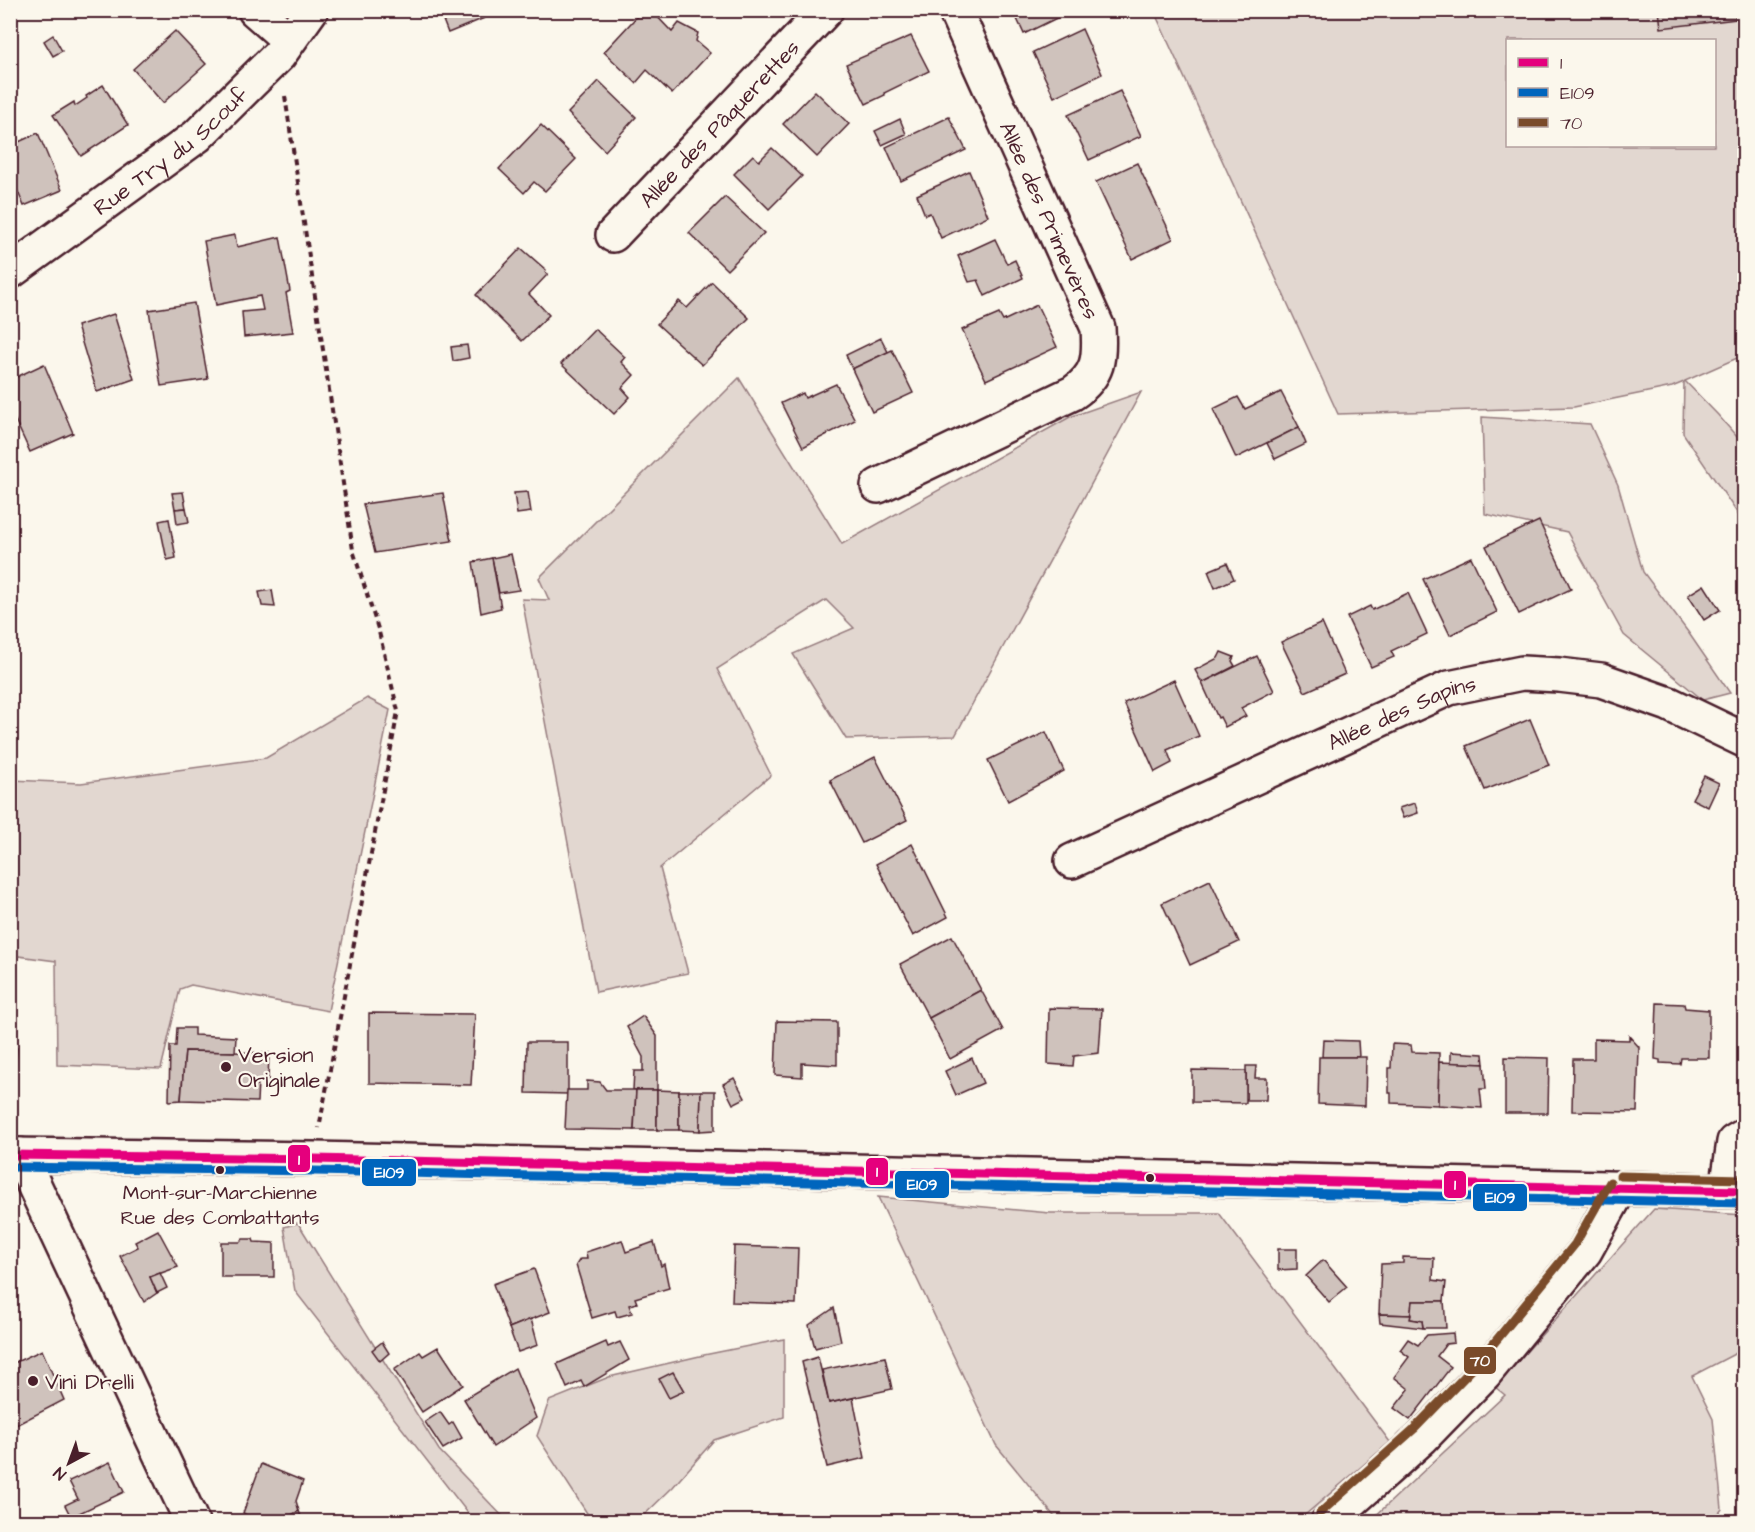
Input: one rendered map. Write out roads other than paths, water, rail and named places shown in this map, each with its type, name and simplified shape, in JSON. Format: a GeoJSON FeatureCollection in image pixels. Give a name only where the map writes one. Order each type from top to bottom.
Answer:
{"type":"FeatureCollection","features":[{"type":"Feature","properties":{"kind":"street"},"geometry":{"type":"LineString","coordinates":[[255,10],[284,47]]}},
{"type":"Feature","properties":{"kind":"street","name":"Rue Try du Scouf"},"geometry":{"type":"LineString","coordinates":[[10,272],[197,136],[284,47],[311,10]]}},
{"type":"Feature","properties":{"kind":"street","name":"Allée des Pâquerettes"},"geometry":{"type":"LineString","coordinates":[[613,235],[826,10]]}},
{"type":"Feature","properties":{"kind":"street","name":"Allée des Primevères"},"geometry":{"type":"LineString","coordinates":[[878,486],[1073,393],[1086,384],[1095,369],[1100,350],[1098,328],[955,10]]}},
{"type":"Feature","properties":{"kind":"street","name":"Allée des Sapins"},"geometry":{"type":"LineString","coordinates":[[1072,861],[1449,688],[1522,673],[1601,680],[1670,704],[1744,740]]}},
{"type":"Feature","properties":{"kind":"street"},"geometry":{"type":"LineString","coordinates":[[192,1521],[15,1155],[314,1159],[1736,1191],[1734,1142],[1744,1136]]}},
{"type":"Feature","properties":{"kind":"street"},"geometry":{"type":"LineString","coordinates":[[1328,1521],[1422,1438],[1485,1373],[1585,1251],[1620,1188]]}},
{"type":"Feature","properties":{"kind":"place","name":"Version Originale"},"geometry":{"type":"Point","coordinates":[226,1067]}},
{"type":"Feature","properties":{"kind":"place","name":"Mont-sur-Marchienne Rue des Combattants"},"geometry":{"type":"Point","coordinates":[220,1170]}},
{"type":"Feature","properties":{"kind":"place","name":"Vini Drelli"},"geometry":{"type":"Point","coordinates":[33,1381]}}]}
